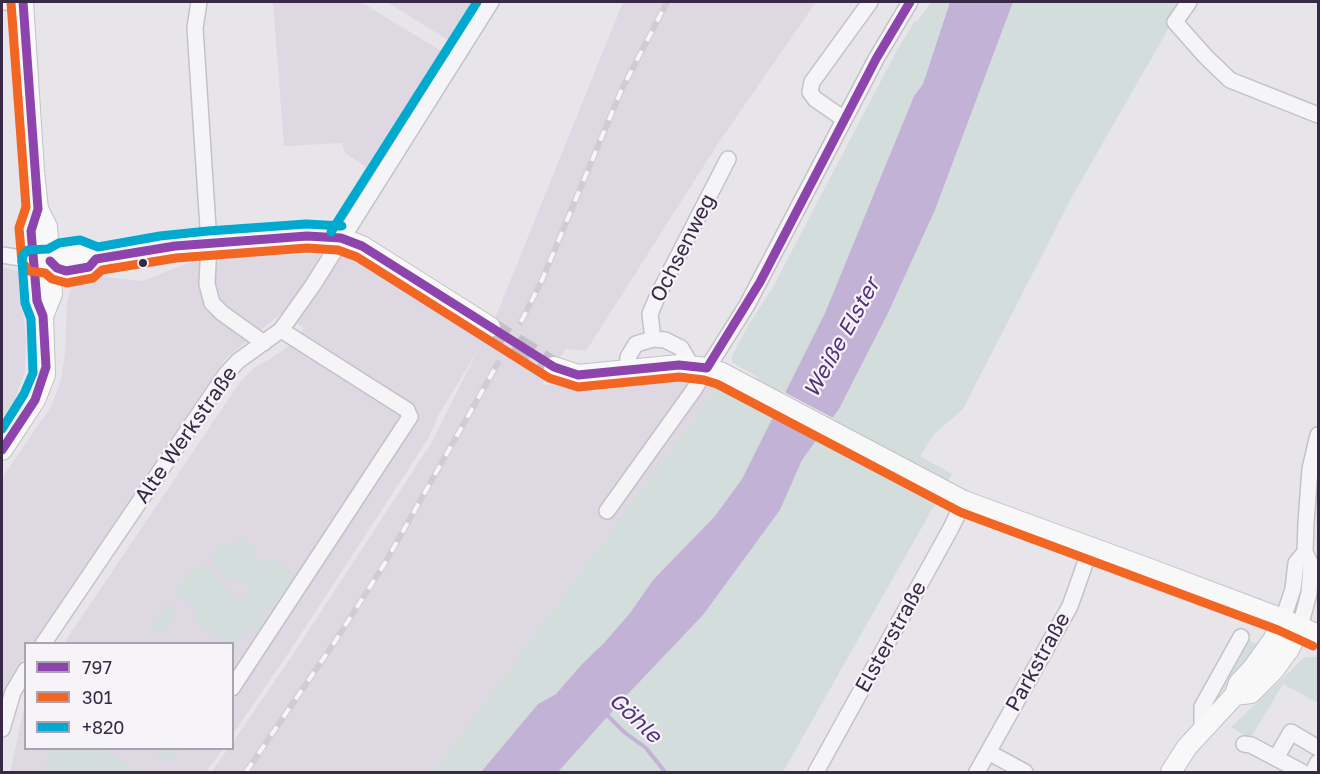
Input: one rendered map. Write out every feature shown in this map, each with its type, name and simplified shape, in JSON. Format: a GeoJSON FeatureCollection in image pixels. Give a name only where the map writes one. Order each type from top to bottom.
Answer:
{"type":"FeatureCollection","features":[{"type":"Feature","properties":{"kind":"main road"},"geometry":{"type":"LineString","coordinates":[[2,450],[35,400],[42,383],[46,367],[43,316],[52,297],[42,261],[47,228],[38,208],[23,2]]}},
{"type":"Feature","properties":{"kind":"main road"},"geometry":{"type":"LineString","coordinates":[[42,261],[66,271],[89,267],[96,259],[162,248],[307,236],[341,238],[362,246],[490,327]]}},
{"type":"Feature","properties":{"kind":"main road"},"geometry":{"type":"LineString","coordinates":[[554,367],[578,375],[699,366],[740,381],[964,501],[1091,547],[1318,635]]}},
{"type":"Feature","properties":{"kind":"main road"},"geometry":{"type":"LineString","coordinates":[[1171,772],[1187,747],[1235,695],[1239,683],[1273,640],[1291,623]]}},
{"type":"Feature","properties":{"kind":"street"},"geometry":{"type":"LineString","coordinates":[[2,2],[23,2]]}},
{"type":"Feature","properties":{"kind":"street"},"geometry":{"type":"LineString","coordinates":[[199,2],[195,28],[209,243],[207,284],[212,303],[222,313],[264,343]]}},
{"type":"Feature","properties":{"kind":"street","name":"Alte Werkstraße"},"geometry":{"type":"LineString","coordinates":[[44,642],[226,374],[238,361],[281,330],[313,285],[491,2]]}},
{"type":"Feature","properties":{"kind":"street"},"geometry":{"type":"LineString","coordinates":[[844,119],[815,99],[810,92],[812,82],[870,2]]}},
{"type":"Feature","properties":{"kind":"street"},"geometry":{"type":"LineString","coordinates":[[607,511],[693,391],[699,366],[760,282],[876,59],[910,2]]}},
{"type":"Feature","properties":{"kind":"street"},"geometry":{"type":"LineString","coordinates":[[1189,2],[1175,22],[1230,80],[1318,115]]}},
{"type":"Feature","properties":{"kind":"street","name":"Ochsenweg"},"geometry":{"type":"LineString","coordinates":[[653,339],[650,314],[728,159]]}},
{"type":"Feature","properties":{"kind":"street"},"geometry":{"type":"LineString","coordinates":[[2,255],[42,261]]}},
{"type":"Feature","properties":{"kind":"street"},"geometry":{"type":"LineString","coordinates":[[234,685],[410,417],[407,410],[281,330]]}},
{"type":"Feature","properties":{"kind":"street"},"geometry":{"type":"LineString","coordinates":[[627,371],[628,357],[636,344],[653,339],[665,340],[681,348],[699,366]]}},
{"type":"Feature","properties":{"kind":"street"},"geometry":{"type":"LineString","coordinates":[[1291,623],[1296,563],[1305,552],[1309,479],[1318,435]]}},
{"type":"Feature","properties":{"kind":"street","name":"Elsterstraße"},"geometry":{"type":"LineString","coordinates":[[816,772],[946,538],[964,501]]}},
{"type":"Feature","properties":{"kind":"street","name":"Parkstraße"},"geometry":{"type":"LineString","coordinates":[[977,772],[1070,606],[1091,547]]}},
{"type":"Feature","properties":{"kind":"street"},"geometry":{"type":"LineString","coordinates":[[1202,730],[1202,707],[1241,637]]}},
{"type":"Feature","properties":{"kind":"street"},"geometry":{"type":"LineString","coordinates":[[2,729],[13,692],[24,673]]}},
{"type":"Feature","properties":{"kind":"street"},"geometry":{"type":"LineString","coordinates":[[1276,758],[1291,732],[1318,748]]}},
{"type":"Feature","properties":{"kind":"street"},"geometry":{"type":"LineString","coordinates":[[1244,744],[1251,745],[1302,772]]}},
{"type":"Feature","properties":{"kind":"street"},"geometry":{"type":"LineString","coordinates":[[988,752],[1025,772]]}},
{"type":"Feature","properties":{"kind":"street"},"geometry":{"type":"LineString","coordinates":[[1312,772],[1318,762]]}},
{"type":"Feature","properties":{"kind":"shaded area"},"geometry":{"type":"Polygon","coordinates":[[[273,2],[361,2],[441,51],[366,167],[345,153],[342,143],[284,146],[273,2]]]}},
{"type":"Feature","properties":{"kind":"shaded area"},"geometry":{"type":"Polygon","coordinates":[[[387,2],[474,2],[448,40],[387,2]]]}},
{"type":"Feature","properties":{"kind":"shaded area"},"geometry":{"type":"Polygon","coordinates":[[[623,2],[816,2],[717,145],[586,351],[566,349],[542,384],[595,391],[673,380],[719,386],[433,772],[211,772],[227,750],[234,750],[234,741],[432,442],[478,350],[439,414],[428,439],[234,733],[234,642],[65,642],[240,382],[254,368],[284,350],[304,328],[282,313],[225,359],[35,642],[24,642],[24,659],[2,697],[2,478],[52,405],[61,380],[65,354],[67,300],[71,290],[97,276],[143,281],[188,263],[254,255],[344,254],[483,340],[496,316],[623,2]]]}},
{"type":"Feature","properties":{"kind":"shaded area"},"geometry":{"type":"Polygon","coordinates":[[[931,2],[950,2],[923,84],[914,96],[825,313],[742,479],[715,516],[653,580],[630,613],[604,643],[556,694],[538,704],[481,772],[433,772],[719,386],[745,400],[757,377],[732,362],[732,356],[773,287],[897,50],[914,22],[918,21],[931,2]]]}},
{"type":"Feature","properties":{"kind":"shaded area"},"geometry":{"type":"Polygon","coordinates":[[[1013,2],[1184,2],[1074,193],[963,409],[934,434],[920,456],[952,474],[783,772],[558,772],[703,615],[780,510],[802,460],[839,409],[888,313],[935,210],[1013,2]]]}},
{"type":"Feature","properties":{"kind":"shaded area"},"geometry":{"type":"Polygon","coordinates":[[[2,267],[18,271],[26,337],[25,371],[15,399],[2,418],[2,267]]]}},
{"type":"Feature","properties":{"kind":"shaded area"},"geometry":{"type":"Polygon","coordinates":[[[238,536],[257,550],[258,559],[266,561],[270,558],[294,574],[292,587],[277,598],[271,610],[265,606],[260,614],[268,624],[261,634],[249,626],[234,646],[234,642],[226,642],[193,620],[199,610],[175,593],[195,567],[206,564],[213,574],[226,584],[224,589],[244,601],[251,589],[232,576],[229,580],[225,577],[212,558],[220,543],[224,542],[232,547],[238,541],[238,536]]]}},
{"type":"Feature","properties":{"kind":"shaded area"},"geometry":{"type":"Polygon","coordinates":[[[167,604],[177,610],[163,631],[149,631],[167,604]]]}},
{"type":"Feature","properties":{"kind":"shaded area"},"geometry":{"type":"Polygon","coordinates":[[[1249,640],[1261,647],[1247,667],[1221,693],[1249,640]]]}},
{"type":"Feature","properties":{"kind":"shaded area"},"geometry":{"type":"Polygon","coordinates":[[[1305,657],[1318,657],[1318,703],[1283,684],[1250,739],[1231,727],[1305,657]]]}},
{"type":"Feature","properties":{"kind":"shaded area"},"geometry":{"type":"Polygon","coordinates":[[[24,709],[24,750],[222,750],[206,772],[10,772],[24,709]]]}},
{"type":"Feature","properties":{"kind":"shaded area"},"geometry":{"type":"Polygon","coordinates":[[[49,750],[106,750],[139,772],[44,772],[49,750]]]}},
{"type":"Feature","properties":{"kind":"shaded area"},"geometry":{"type":"Polygon","coordinates":[[[159,750],[182,750],[173,759],[161,761],[157,754],[159,750]]]}},
{"type":"Feature","properties":{"kind":"water","name":"Weiße Elster"},"geometry":{"type":"Polygon","coordinates":[[[950,2],[1013,2],[935,210],[888,313],[839,409],[802,460],[780,510],[703,615],[558,772],[481,772],[538,704],[556,694],[604,643],[630,613],[653,580],[715,516],[742,479],[825,313],[914,96],[923,84],[950,2]]]}},
{"type":"Feature","properties":{"kind":"pier"},"geometry":{"type":"Polygon","coordinates":[[[782,391],[835,419],[820,441],[771,415],[782,391]]]}},
{"type":"Feature","properties":{"kind":"waterway","name":"Göhle"},"geometry":{"type":"LineString","coordinates":[[604,712],[624,732],[646,748],[665,772]]}},
{"type":"Feature","properties":{"kind":"tunnel"},"geometry":{"type":"LineString","coordinates":[[490,327],[554,367]]}},
{"type":"Feature","properties":{"kind":"railway"},"geometry":{"type":"LineString","coordinates":[[521,322],[542,280],[621,91],[667,2]]}},
{"type":"Feature","properties":{"kind":"railway"},"geometry":{"type":"LineString","coordinates":[[246,772],[336,640],[385,563],[498,363]]}},
{"type":"Feature","properties":{"kind":"transit line","name":"797"},"geometry":{"type":"LineString","coordinates":[[2,450],[35,400],[46,367],[43,316],[37,301],[31,231],[38,209],[23,2]]}},
{"type":"Feature","properties":{"kind":"transit line","name":"+820"},"geometry":{"type":"LineString","coordinates":[[331,232],[477,2]]}},
{"type":"Feature","properties":{"kind":"transit line","name":"797"},"geometry":{"type":"LineString","coordinates":[[50,261],[57,268],[66,271],[89,267],[96,259],[175,246],[307,236],[341,238],[362,246],[554,367],[578,375],[679,365],[707,368],[760,282],[876,59],[910,2]]}},
{"type":"Feature","properties":{"kind":"transit line","name":"301"},"geometry":{"type":"LineString","coordinates":[[11,3],[26,207],[19,228],[22,262],[29,271],[45,273],[52,279],[67,283],[93,278],[102,270],[176,258],[307,248],[338,250],[357,257],[549,378],[578,387],[679,377],[717,384],[960,512],[1278,630],[1313,646]]}},
{"type":"Feature","properties":{"kind":"transit line","name":"+820"},"geometry":{"type":"LineString","coordinates":[[2,429],[24,394],[33,373],[31,319],[25,303],[22,261],[23,255],[28,250],[48,249],[59,243],[80,240],[98,247],[160,236],[208,231],[306,224],[342,226]]}}]}
